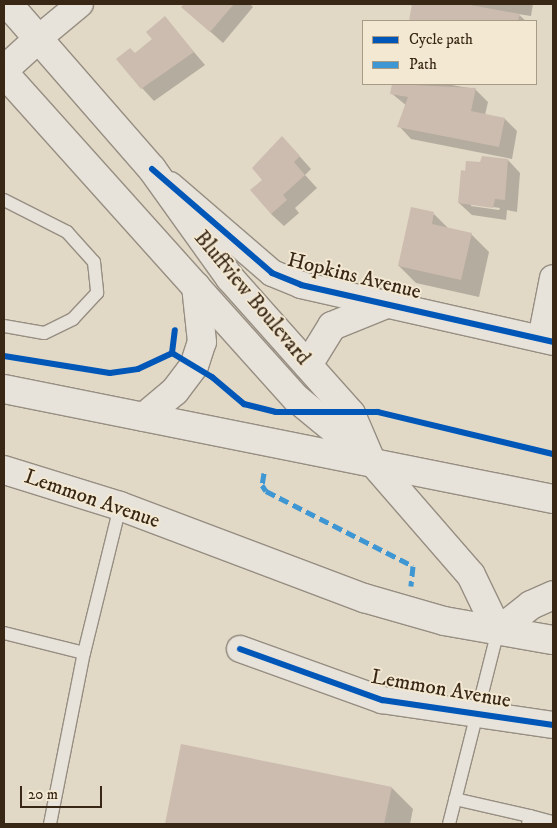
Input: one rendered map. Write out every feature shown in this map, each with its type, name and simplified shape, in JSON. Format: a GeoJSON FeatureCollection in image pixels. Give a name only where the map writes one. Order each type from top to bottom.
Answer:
{"type":"FeatureCollection","features":[{"type":"Feature","properties":{"kind":"main road","name":"Bluffview Boulevard"},"geometry":{"type":"LineString","coordinates":[[8,4],[152,169],[230,278],[351,414],[371,460]]}},
{"type":"Feature","properties":{"kind":"main road"},"geometry":{"type":"LineString","coordinates":[[4,72],[39,38]]}},
{"type":"Feature","properties":{"kind":"main road","name":"Bluffview Boulevard"},"geometry":{"type":"LineString","coordinates":[[4,72],[310,412],[371,460],[471,575],[498,631]]}},
{"type":"Feature","properties":{"kind":"main road"},"geometry":{"type":"LineString","coordinates":[[144,418],[175,391],[194,366],[202,342],[196,286]]}},
{"type":"Feature","properties":{"kind":"main road"},"geometry":{"type":"LineString","coordinates":[[308,365],[332,326],[391,302]]}},
{"type":"Feature","properties":{"kind":"main road"},"geometry":{"type":"LineString","coordinates":[[4,388],[144,418],[371,460],[553,499]]}},
{"type":"Feature","properties":{"kind":"main road","name":"Lemmon Avenue"},"geometry":{"type":"LineString","coordinates":[[4,470],[120,506],[364,598],[498,631],[553,640]]}},
{"type":"Feature","properties":{"kind":"main road"},"geometry":{"type":"LineString","coordinates":[[498,631],[531,605],[553,595]]}},
{"type":"Feature","properties":{"kind":"street"},"geometry":{"type":"LineString","coordinates":[[39,38],[80,4]]}},
{"type":"Feature","properties":{"kind":"street","name":"Hopkins Avenue"},"geometry":{"type":"LineString","coordinates":[[152,169],[272,273],[301,285],[391,302],[547,340]]}},
{"type":"Feature","properties":{"kind":"street"},"geometry":{"type":"LineString","coordinates":[[547,340],[553,278]]}},
{"type":"Feature","properties":{"kind":"street","name":"Lemmon Avenue"},"geometry":{"type":"LineString","coordinates":[[240,649],[382,700],[553,724]]}},
{"type":"Feature","properties":{"kind":"lane"},"geometry":{"type":"LineString","coordinates":[[4,200],[67,232],[94,262],[97,293],[74,318],[44,333],[4,326]]}},
{"type":"Feature","properties":{"kind":"lane"},"geometry":{"type":"LineString","coordinates":[[50,824],[84,653],[120,506]]}},
{"type":"Feature","properties":{"kind":"lane"},"geometry":{"type":"LineString","coordinates":[[449,824],[498,631]]}},
{"type":"Feature","properties":{"kind":"lane"},"geometry":{"type":"LineString","coordinates":[[4,633],[84,653]]}},
{"type":"Feature","properties":{"kind":"lane"},"geometry":{"type":"LineString","coordinates":[[456,799],[529,820],[553,822]]}},
{"type":"Feature","properties":{"kind":"building"},"geometry":{"type":"Polygon","coordinates":[[[184,4],[234,4],[210,32],[181,7],[184,4]]]}},
{"type":"Feature","properties":{"kind":"building"},"geometry":{"type":"Polygon","coordinates":[[[412,4],[465,4],[520,14],[518,20],[409,20],[412,4]]]}},
{"type":"Feature","properties":{"kind":"building"},"geometry":{"type":"Polygon","coordinates":[[[165,16],[194,52],[141,89],[116,59],[130,48],[135,53],[152,39],[146,32],[165,16]]]}},
{"type":"Feature","properties":{"kind":"building"},"geometry":{"type":"Polygon","coordinates":[[[392,85],[476,88],[471,111],[505,118],[499,147],[397,127],[408,97],[390,94],[392,85]]]}},
{"type":"Feature","properties":{"kind":"building"},"geometry":{"type":"Polygon","coordinates":[[[282,136],[300,156],[294,162],[305,175],[283,195],[287,200],[271,214],[250,190],[262,180],[252,168],[282,136]]]}},
{"type":"Feature","properties":{"kind":"building"},"geometry":{"type":"Polygon","coordinates":[[[482,156],[508,159],[505,200],[495,199],[493,208],[458,203],[461,170],[465,171],[466,161],[480,162],[482,156]]]}},
{"type":"Feature","properties":{"kind":"building"},"geometry":{"type":"Polygon","coordinates":[[[411,207],[434,212],[432,224],[472,233],[461,280],[398,266],[411,207]]]}},
{"type":"Feature","properties":{"kind":"building"},"geometry":{"type":"Polygon","coordinates":[[[181,744],[392,787],[384,824],[165,824],[181,744]]]}},
{"type":"Feature","properties":{"kind":"marked path"},"geometry":{"type":"LineString","coordinates":[[264,473],[262,485],[266,491],[413,566],[411,586]]}},
{"type":"Feature","properties":{"kind":"cycle path"},"geometry":{"type":"LineString","coordinates":[[152,169],[272,273],[301,285],[553,342]]}},
{"type":"Feature","properties":{"kind":"cycle path"},"geometry":{"type":"LineString","coordinates":[[4,356],[110,373],[138,369],[172,353],[175,330]]}},
{"type":"Feature","properties":{"kind":"cycle path"},"geometry":{"type":"LineString","coordinates":[[172,353],[212,377],[244,404],[276,412],[378,412],[553,454]]}},
{"type":"Feature","properties":{"kind":"cycle path"},"geometry":{"type":"LineString","coordinates":[[240,649],[382,700],[553,725]]}}]}
